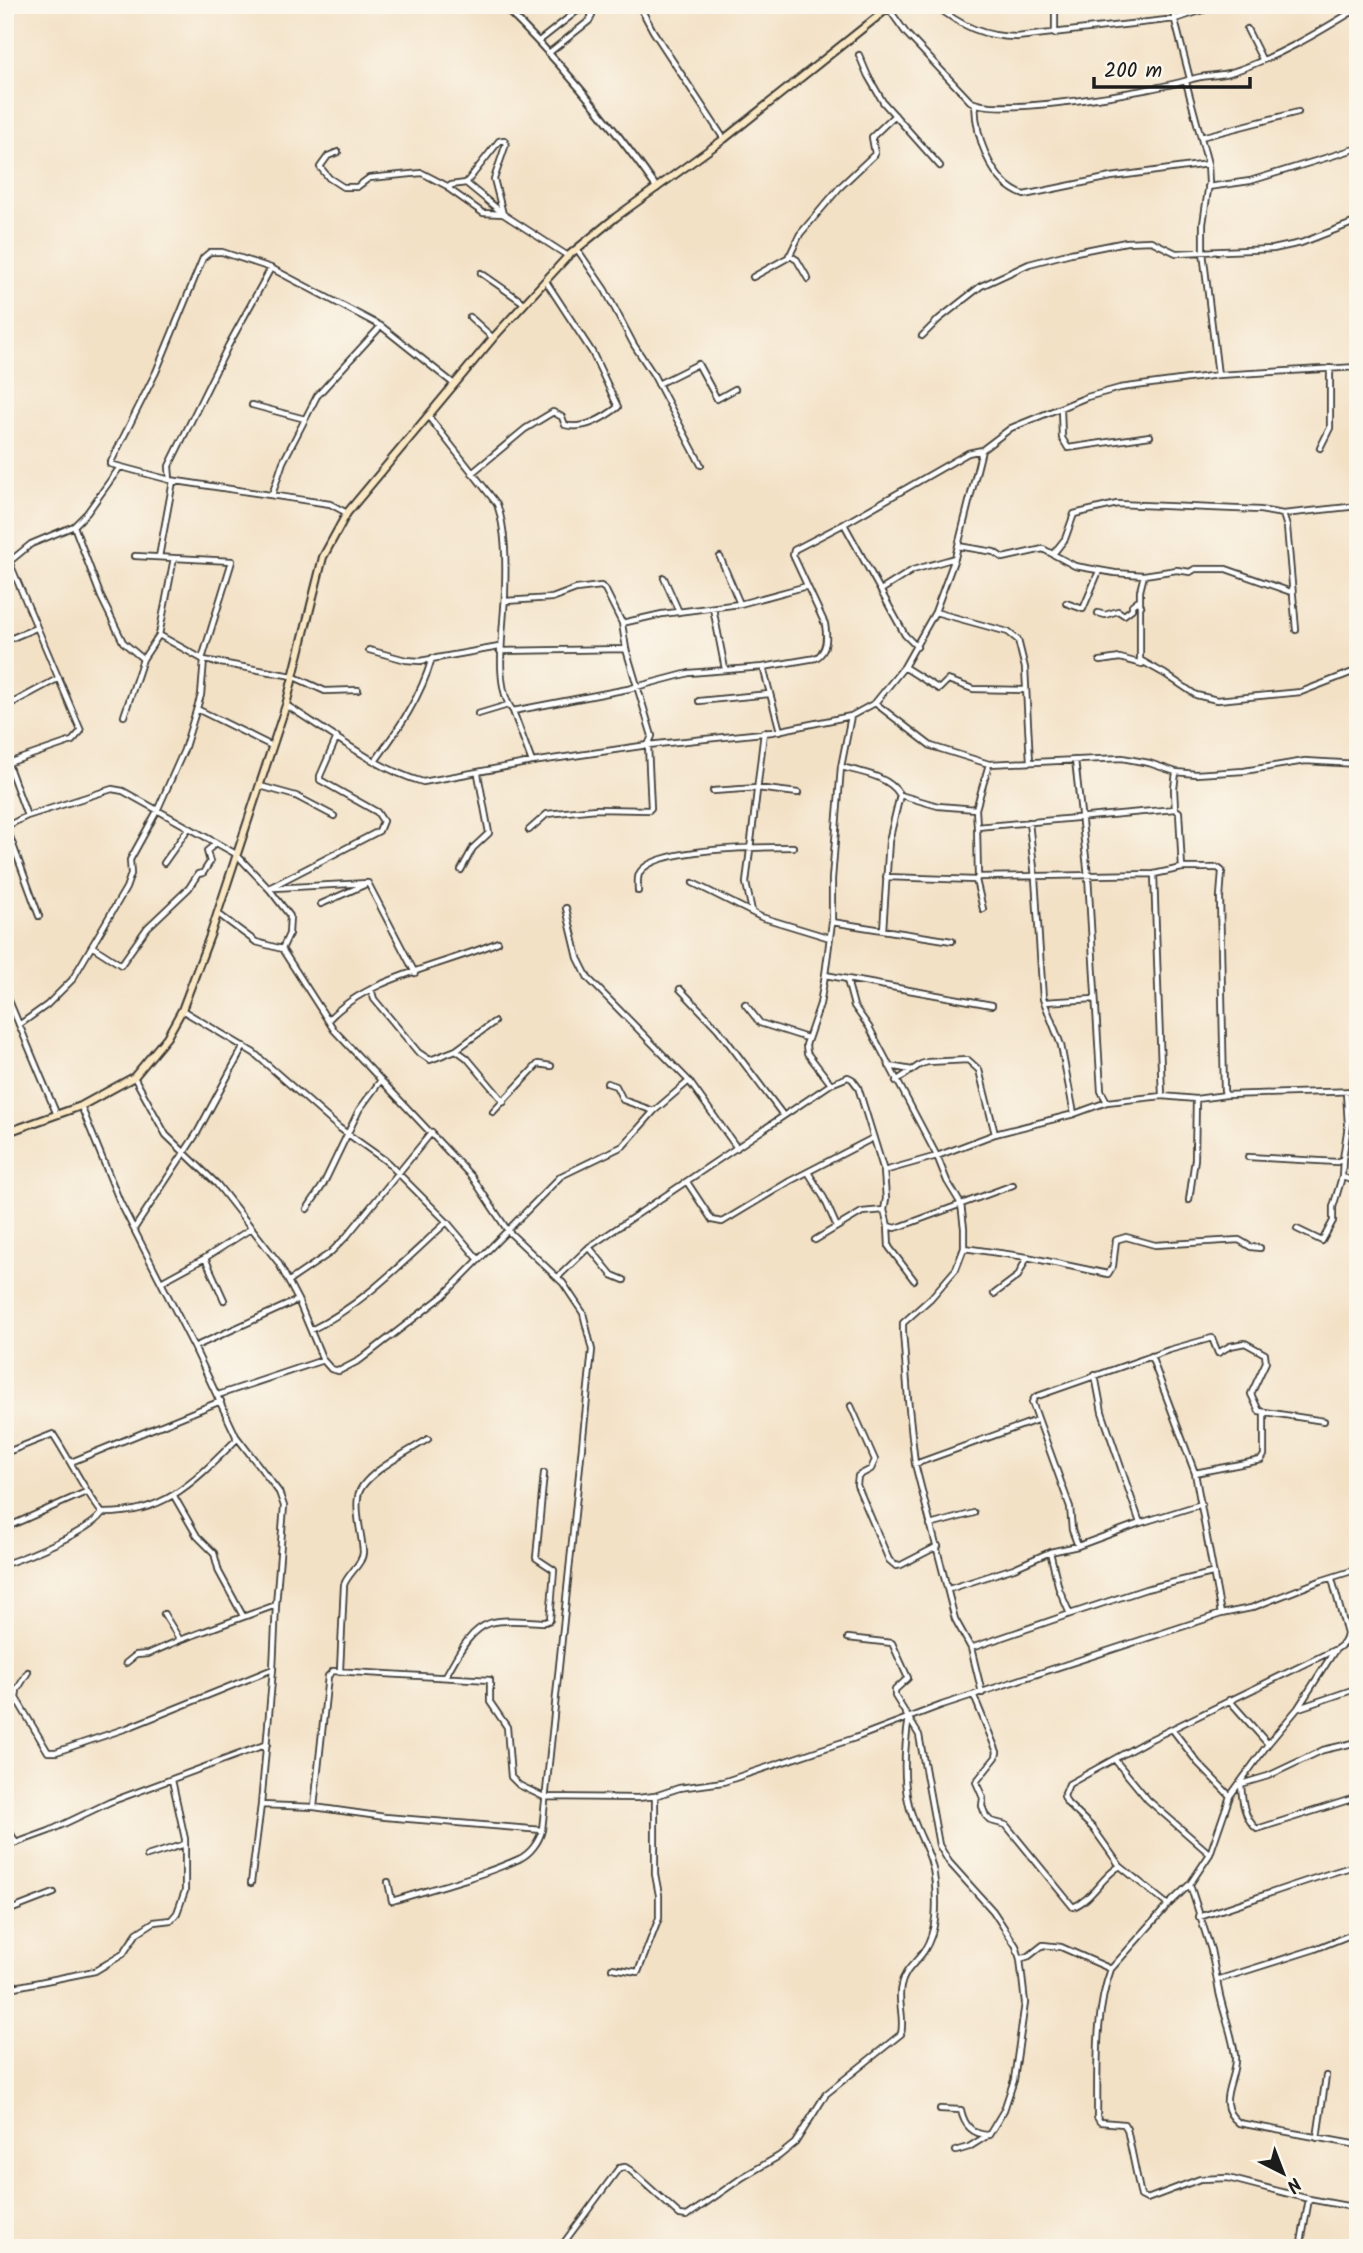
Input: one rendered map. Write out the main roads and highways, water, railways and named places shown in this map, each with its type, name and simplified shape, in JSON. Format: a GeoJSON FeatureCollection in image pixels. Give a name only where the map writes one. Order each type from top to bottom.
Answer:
{"type":"FeatureCollection","features":[{"type":"Feature","properties":{"kind":"main road"},"geometry":{"type":"LineString","coordinates":[[5,1133],[81,1107],[134,1077],[163,1043],[182,1010],[286,705],[323,557],[347,513],[493,338],[568,256],[724,139],[889,7]]}}]}
